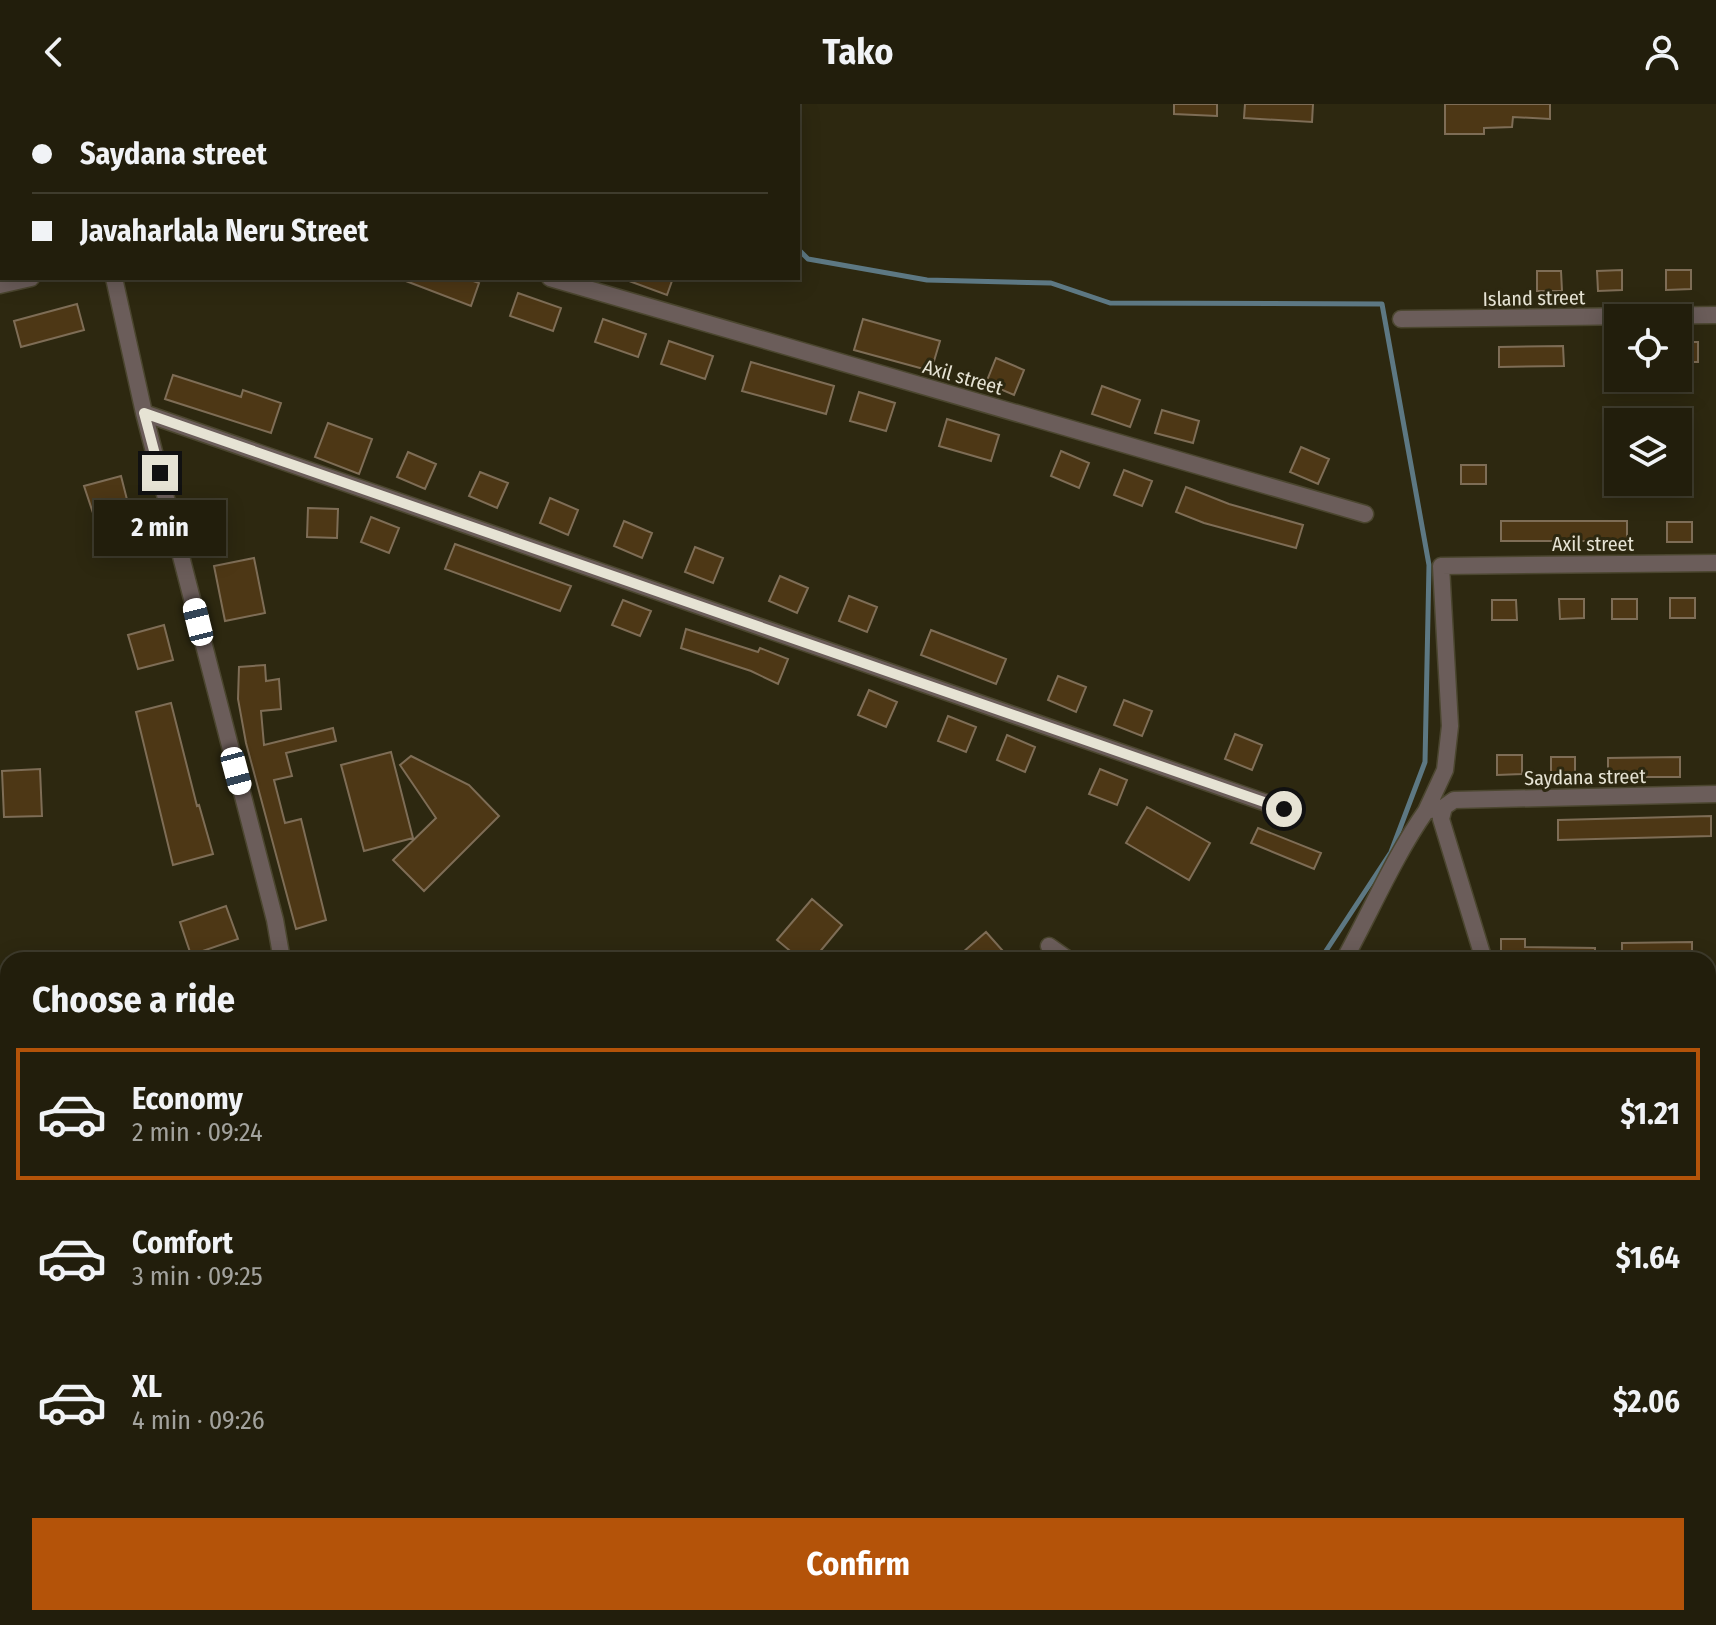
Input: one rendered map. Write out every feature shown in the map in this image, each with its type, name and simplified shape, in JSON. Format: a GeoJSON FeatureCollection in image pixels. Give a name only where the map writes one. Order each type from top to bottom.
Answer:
{"type":"FeatureCollection","features":[{"type":"Feature","properties":{"kind":"street"},"geometry":{"type":"LineString","coordinates":[[0,285],[22,280]]}},
{"type":"Feature","properties":{"kind":"street"},"geometry":{"type":"LineString","coordinates":[[114,280],[144,413],[280,952]]}},
{"type":"Feature","properties":{"kind":"street","name":"Axil street"},"geometry":{"type":"LineString","coordinates":[[557,280],[1365,514]]}},
{"type":"Feature","properties":{"kind":"street","name":"Island street"},"geometry":{"type":"LineString","coordinates":[[1401,319],[1716,315]]}},
{"type":"Feature","properties":{"kind":"street"},"geometry":{"type":"LineString","coordinates":[[144,413],[1284,809]]}},
{"type":"Feature","properties":{"kind":"street","name":"Axil street"},"geometry":{"type":"LineString","coordinates":[[1426,811],[1445,770],[1450,726],[1441,566],[1716,563]]}},
{"type":"Feature","properties":{"kind":"street","name":"Saydana street"},"geometry":{"type":"LineString","coordinates":[[1426,811],[1449,803],[1716,794]]}},
{"type":"Feature","properties":{"kind":"street"},"geometry":{"type":"LineString","coordinates":[[1449,803],[1441,819],[1482,952]]}},
{"type":"Feature","properties":{"kind":"street"},"geometry":{"type":"LineString","coordinates":[[1348,952],[1387,882],[1405,841],[1426,811]]}},
{"type":"Feature","properties":{"kind":"building"},"geometry":{"type":"Polygon","coordinates":[[[1174,104],[1217,104],[1217,116],[1174,114],[1174,104]]]}},
{"type":"Feature","properties":{"kind":"building"},"geometry":{"type":"Polygon","coordinates":[[[1245,104],[1313,104],[1312,122],[1244,118],[1245,104]]]}},
{"type":"Feature","properties":{"kind":"building"},"geometry":{"type":"Polygon","coordinates":[[[1445,104],[1550,104],[1550,119],[1513,117],[1512,127],[1484,128],[1484,134],[1445,134],[1445,104]]]}},
{"type":"Feature","properties":{"kind":"building"},"geometry":{"type":"Polygon","coordinates":[[[1622,270],[1622,290],[1598,291],[1597,271],[1622,270]]]}},
{"type":"Feature","properties":{"kind":"building"},"geometry":{"type":"Polygon","coordinates":[[[1666,270],[1691,270],[1691,289],[1666,290],[1666,270]]]}},
{"type":"Feature","properties":{"kind":"building"},"geometry":{"type":"Polygon","coordinates":[[[1537,271],[1561,271],[1562,291],[1537,291],[1537,271]]]}},
{"type":"Feature","properties":{"kind":"building"},"geometry":{"type":"Polygon","coordinates":[[[403,280],[471,280],[479,283],[471,306],[403,280]]]}},
{"type":"Feature","properties":{"kind":"building"},"geometry":{"type":"Polygon","coordinates":[[[626,280],[672,280],[667,295],[626,280]]]}},
{"type":"Feature","properties":{"kind":"building"},"geometry":{"type":"Polygon","coordinates":[[[518,293],[561,308],[553,331],[510,316],[518,293]]]}},
{"type":"Feature","properties":{"kind":"building"},"geometry":{"type":"Polygon","coordinates":[[[77,304],[84,330],[21,347],[14,321],[77,304]]]}},
{"type":"Feature","properties":{"kind":"building"},"geometry":{"type":"Polygon","coordinates":[[[603,319],[646,334],[638,357],[595,342],[603,319]]]}},
{"type":"Feature","properties":{"kind":"building"},"geometry":{"type":"Polygon","coordinates":[[[863,319],[940,341],[931,371],[854,350],[863,319]]]}},
{"type":"Feature","properties":{"kind":"building"},"geometry":{"type":"Polygon","coordinates":[[[669,341],[713,356],[705,379],[661,364],[669,341]]]}},
{"type":"Feature","properties":{"kind":"building"},"geometry":{"type":"Polygon","coordinates":[[[1692,342],[1698,342],[1698,362],[1692,362],[1692,342]]]}},
{"type":"Feature","properties":{"kind":"building"},"geometry":{"type":"Polygon","coordinates":[[[1563,346],[1564,366],[1499,367],[1499,347],[1563,346]]]}},
{"type":"Feature","properties":{"kind":"building"},"geometry":{"type":"Polygon","coordinates":[[[996,358],[1024,370],[1014,395],[986,383],[996,358]]]}},
{"type":"Feature","properties":{"kind":"building"},"geometry":{"type":"Polygon","coordinates":[[[751,362],[834,386],[826,414],[742,391],[751,362]]]}},
{"type":"Feature","properties":{"kind":"building"},"geometry":{"type":"Polygon","coordinates":[[[173,375],[241,397],[243,390],[281,403],[271,433],[165,399],[173,375]]]}},
{"type":"Feature","properties":{"kind":"building"},"geometry":{"type":"Polygon","coordinates":[[[1102,386],[1140,400],[1130,427],[1092,414],[1102,386]]]}},
{"type":"Feature","properties":{"kind":"building"},"geometry":{"type":"Polygon","coordinates":[[[859,392],[895,403],[886,431],[850,421],[859,392]]]}},
{"type":"Feature","properties":{"kind":"building"},"geometry":{"type":"Polygon","coordinates":[[[1162,410],[1199,421],[1193,443],[1155,433],[1162,410]]]}},
{"type":"Feature","properties":{"kind":"building"},"geometry":{"type":"Polygon","coordinates":[[[947,419],[999,435],[991,461],[939,446],[947,419]]]}},
{"type":"Feature","properties":{"kind":"building"},"geometry":{"type":"Polygon","coordinates":[[[328,423],[372,439],[359,474],[315,457],[328,423]]]}},
{"type":"Feature","properties":{"kind":"building"},"geometry":{"type":"Polygon","coordinates":[[[1301,447],[1329,459],[1318,484],[1290,472],[1301,447]]]}},
{"type":"Feature","properties":{"kind":"building"},"geometry":{"type":"Polygon","coordinates":[[[1061,451],[1089,463],[1079,488],[1051,476],[1061,451]]]}},
{"type":"Feature","properties":{"kind":"building"},"geometry":{"type":"Polygon","coordinates":[[[408,452],[436,464],[425,489],[397,477],[408,452]]]}},
{"type":"Feature","properties":{"kind":"building"},"geometry":{"type":"Polygon","coordinates":[[[1461,465],[1486,465],[1486,484],[1461,484],[1461,465]]]}},
{"type":"Feature","properties":{"kind":"building"},"geometry":{"type":"Polygon","coordinates":[[[1124,470],[1152,481],[1142,506],[1114,495],[1124,470]]]}},
{"type":"Feature","properties":{"kind":"building"},"geometry":{"type":"Polygon","coordinates":[[[480,472],[508,483],[497,508],[469,496],[480,472]]]}},
{"type":"Feature","properties":{"kind":"building"},"geometry":{"type":"Polygon","coordinates":[[[121,476],[135,531],[102,540],[84,486],[121,476]]]}},
{"type":"Feature","properties":{"kind":"building"},"geometry":{"type":"Polygon","coordinates":[[[1186,487],[1229,504],[1303,525],[1296,548],[1204,523],[1176,512],[1186,487]]]}},
{"type":"Feature","properties":{"kind":"building"},"geometry":{"type":"Polygon","coordinates":[[[550,498],[578,510],[568,535],[540,523],[550,498]]]}},
{"type":"Feature","properties":{"kind":"building"},"geometry":{"type":"Polygon","coordinates":[[[308,508],[338,509],[337,538],[307,537],[308,508]]]}},
{"type":"Feature","properties":{"kind":"building"},"geometry":{"type":"Polygon","coordinates":[[[371,517],[399,528],[389,553],[361,542],[371,517]]]}},
{"type":"Feature","properties":{"kind":"building"},"geometry":{"type":"Polygon","coordinates":[[[624,521],[652,533],[642,558],[614,546],[624,521]]]}},
{"type":"Feature","properties":{"kind":"building"},"geometry":{"type":"Polygon","coordinates":[[[1501,521],[1627,521],[1627,541],[1501,541],[1501,521]]]}},
{"type":"Feature","properties":{"kind":"building"},"geometry":{"type":"Polygon","coordinates":[[[1667,522],[1692,522],[1692,542],[1667,542],[1667,522]]]}},
{"type":"Feature","properties":{"kind":"building"},"geometry":{"type":"Polygon","coordinates":[[[455,544],[571,586],[560,611],[445,569],[455,544]]]}},
{"type":"Feature","properties":{"kind":"building"},"geometry":{"type":"Polygon","coordinates":[[[695,547],[723,558],[713,583],[685,572],[695,547]]]}},
{"type":"Feature","properties":{"kind":"building"},"geometry":{"type":"Polygon","coordinates":[[[254,558],[265,613],[225,621],[214,566],[254,558]]]}},
{"type":"Feature","properties":{"kind":"building"},"geometry":{"type":"Polygon","coordinates":[[[780,576],[808,588],[797,613],[769,601],[780,576]]]}},
{"type":"Feature","properties":{"kind":"building"},"geometry":{"type":"Polygon","coordinates":[[[849,596],[877,607],[867,632],[839,621],[849,596]]]}},
{"type":"Feature","properties":{"kind":"building"},"geometry":{"type":"Polygon","coordinates":[[[1670,598],[1695,598],[1695,618],[1670,618],[1670,598]]]}},
{"type":"Feature","properties":{"kind":"building"},"geometry":{"type":"Polygon","coordinates":[[[1559,599],[1584,599],[1584,618],[1560,619],[1559,599]]]}},
{"type":"Feature","properties":{"kind":"building"},"geometry":{"type":"Polygon","coordinates":[[[1612,599],[1637,599],[1637,619],[1612,619],[1612,599]]]}},
{"type":"Feature","properties":{"kind":"building"},"geometry":{"type":"Polygon","coordinates":[[[623,600],[651,611],[640,636],[612,625],[623,600]]]}},
{"type":"Feature","properties":{"kind":"building"},"geometry":{"type":"Polygon","coordinates":[[[1492,600],[1516,600],[1517,620],[1492,620],[1492,600]]]}},
{"type":"Feature","properties":{"kind":"building"},"geometry":{"type":"Polygon","coordinates":[[[164,625],[173,660],[138,669],[128,635],[164,625]]]}},
{"type":"Feature","properties":{"kind":"building"},"geometry":{"type":"Polygon","coordinates":[[[686,629],[758,652],[760,648],[788,659],[778,684],[751,671],[681,648],[686,629]]]}},
{"type":"Feature","properties":{"kind":"building"},"geometry":{"type":"Polygon","coordinates":[[[931,630],[1006,659],[996,684],[921,655],[931,630]]]}},
{"type":"Feature","properties":{"kind":"building"},"geometry":{"type":"Polygon","coordinates":[[[265,665],[266,681],[279,679],[281,709],[261,711],[264,745],[333,728],[336,741],[286,753],[292,776],[274,780],[285,823],[301,819],[326,920],[296,929],[246,743],[238,699],[239,667],[265,665]]]}},
{"type":"Feature","properties":{"kind":"building"},"geometry":{"type":"Polygon","coordinates":[[[1058,676],[1086,687],[1076,712],[1048,700],[1058,676]]]}},
{"type":"Feature","properties":{"kind":"building"},"geometry":{"type":"Polygon","coordinates":[[[869,690],[897,702],[886,727],[858,715],[869,690]]]}},
{"type":"Feature","properties":{"kind":"building"},"geometry":{"type":"Polygon","coordinates":[[[1124,700],[1152,711],[1142,736],[1114,725],[1124,700]]]}},
{"type":"Feature","properties":{"kind":"building"},"geometry":{"type":"Polygon","coordinates":[[[171,703],[197,806],[213,854],[173,865],[136,712],[171,703]]]}},
{"type":"Feature","properties":{"kind":"building"},"geometry":{"type":"Polygon","coordinates":[[[948,716],[976,727],[966,752],[938,741],[948,716]]]}},
{"type":"Feature","properties":{"kind":"building"},"geometry":{"type":"Polygon","coordinates":[[[1235,734],[1262,745],[1252,770],[1225,759],[1235,734]]]}},
{"type":"Feature","properties":{"kind":"building"},"geometry":{"type":"Polygon","coordinates":[[[1007,735],[1035,747],[1025,772],[997,760],[1007,735]]]}},
{"type":"Feature","properties":{"kind":"building"},"geometry":{"type":"Polygon","coordinates":[[[391,752],[413,838],[364,851],[341,765],[391,752]]]}},
{"type":"Feature","properties":{"kind":"building"},"geometry":{"type":"Polygon","coordinates":[[[1497,755],[1522,755],[1522,774],[1497,775],[1497,755]]]}},
{"type":"Feature","properties":{"kind":"building"},"geometry":{"type":"Polygon","coordinates":[[[411,756],[469,785],[499,816],[424,891],[393,860],[436,818],[400,765],[411,756]]]}},
{"type":"Feature","properties":{"kind":"building"},"geometry":{"type":"Polygon","coordinates":[[[1551,757],[1575,757],[1575,776],[1551,777],[1551,757]]]}},
{"type":"Feature","properties":{"kind":"building"},"geometry":{"type":"Polygon","coordinates":[[[1680,757],[1680,777],[1608,777],[1608,758],[1680,757]]]}},
{"type":"Feature","properties":{"kind":"building"},"geometry":{"type":"Polygon","coordinates":[[[40,769],[42,816],[4,817],[2,771],[40,769]]]}},
{"type":"Feature","properties":{"kind":"building"},"geometry":{"type":"Polygon","coordinates":[[[1100,769],[1127,780],[1117,805],[1089,794],[1100,769]]]}},
{"type":"Feature","properties":{"kind":"building"},"geometry":{"type":"Polygon","coordinates":[[[1147,807],[1210,843],[1189,880],[1126,843],[1147,807]]]}},
{"type":"Feature","properties":{"kind":"building"},"geometry":{"type":"Polygon","coordinates":[[[1711,816],[1711,836],[1558,840],[1558,820],[1711,816]]]}},
{"type":"Feature","properties":{"kind":"building"},"geometry":{"type":"Polygon","coordinates":[[[1258,828],[1321,853],[1314,869],[1251,843],[1258,828]]]}},
{"type":"Feature","properties":{"kind":"building"},"geometry":{"type":"Polygon","coordinates":[[[812,899],[842,925],[820,952],[791,952],[777,940],[812,899]]]}},
{"type":"Feature","properties":{"kind":"building"},"geometry":{"type":"Polygon","coordinates":[[[226,906],[238,939],[200,952],[190,952],[180,922],[226,906]]]}},
{"type":"Feature","properties":{"kind":"building"},"geometry":{"type":"Polygon","coordinates":[[[986,932],[1004,952],[963,952],[986,932]]]}},
{"type":"Feature","properties":{"kind":"building"},"geometry":{"type":"Polygon","coordinates":[[[1501,939],[1525,939],[1525,947],[1595,948],[1595,952],[1501,952],[1501,939]]]}},
{"type":"Feature","properties":{"kind":"building"},"geometry":{"type":"Polygon","coordinates":[[[1692,942],[1692,952],[1622,952],[1622,943],[1692,942]]]}},
{"type":"Feature","properties":{"kind":"waterway"},"geometry":{"type":"LineString","coordinates":[[800,251],[808,259],[927,280],[1051,283],[1110,303],[1382,304],[1429,565],[1425,762],[1391,852],[1325,952]]}},
{"type":"Feature","properties":{"kind":"route"},"geometry":{"type":"LineString","coordinates":[[160,473],[144,413],[1284,809]]}}]}
